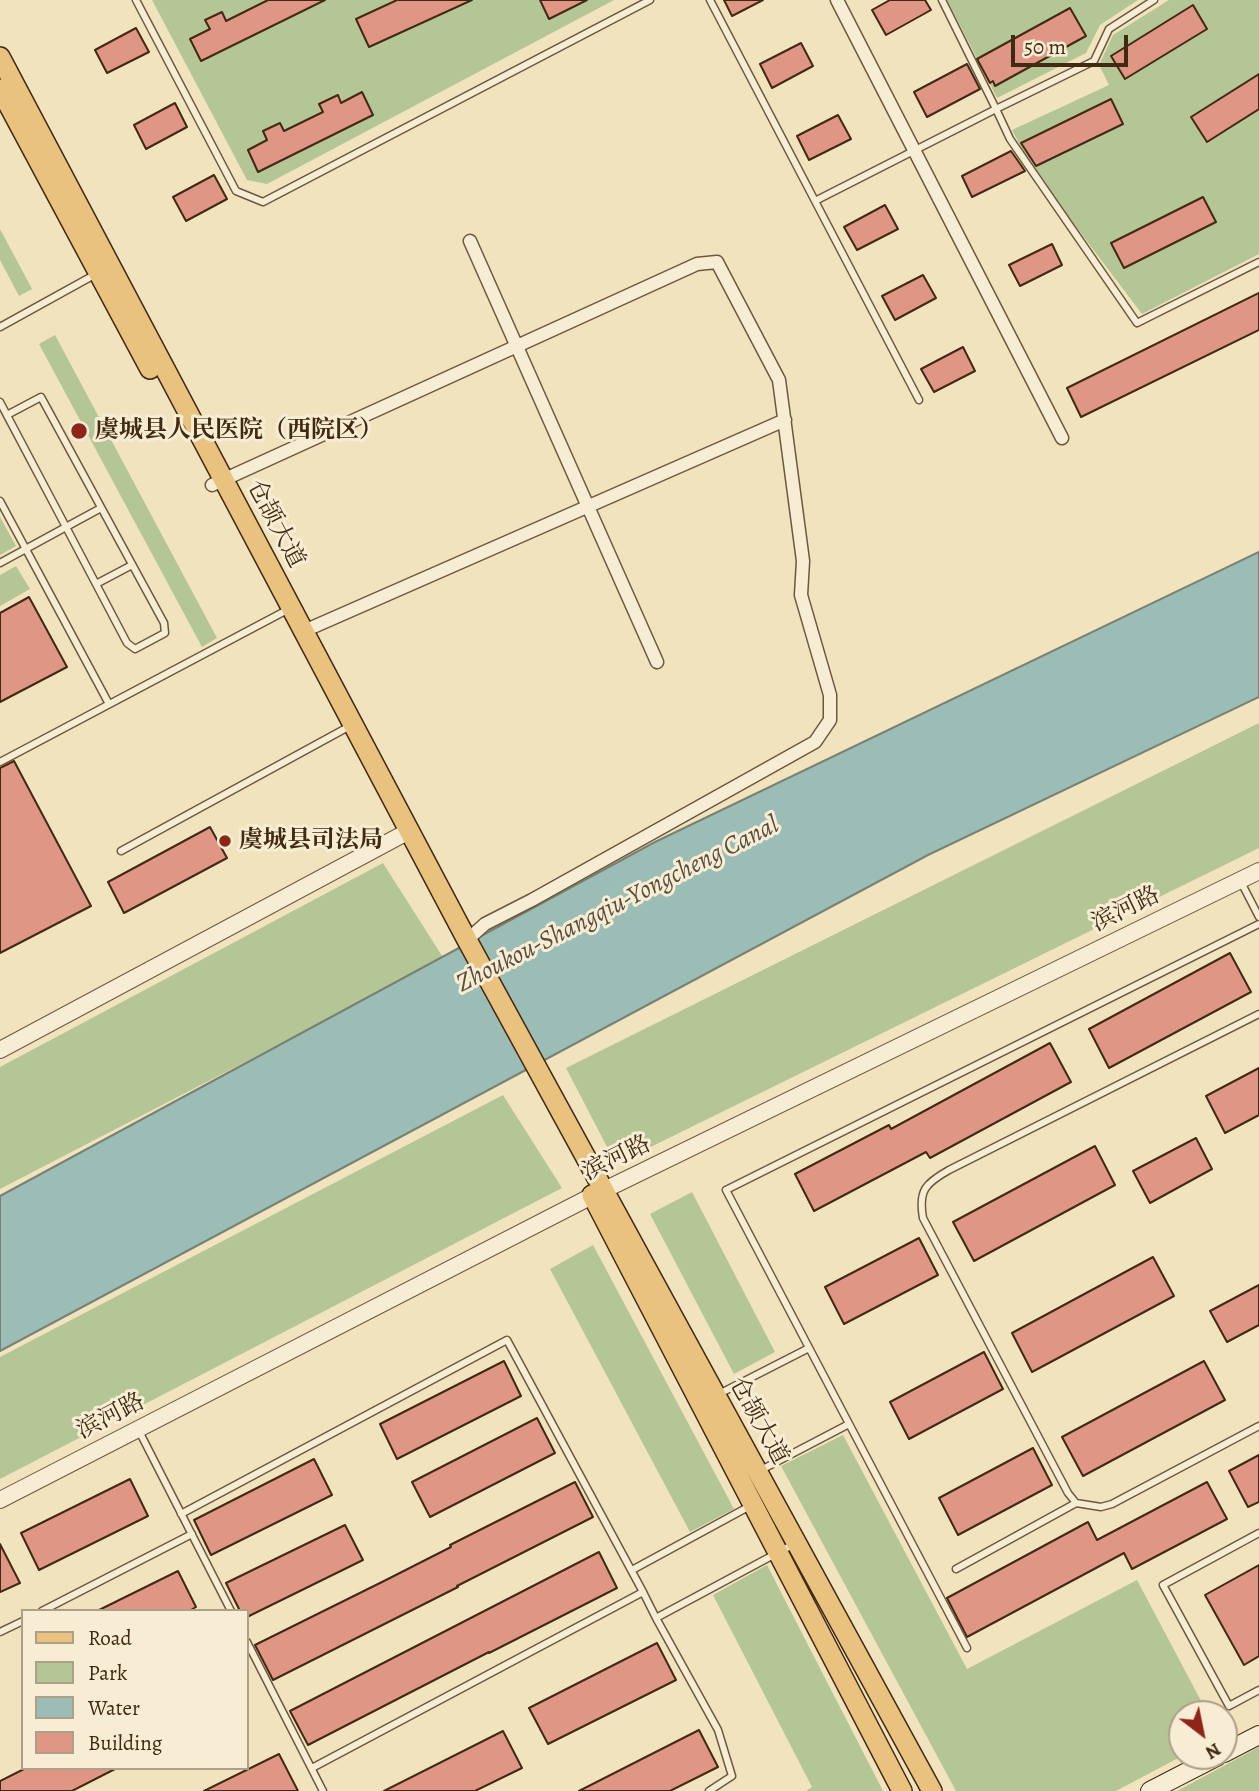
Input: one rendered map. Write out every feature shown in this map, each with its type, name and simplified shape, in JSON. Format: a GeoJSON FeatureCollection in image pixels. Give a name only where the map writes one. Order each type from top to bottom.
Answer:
{"type":"FeatureCollection","features":[{"type":"Feature","properties":{"kind":"main road","name":"仓颉大道"},"geometry":{"type":"LineString","coordinates":[[0,57],[105,270],[749,1477],[762,1500],[797,1543],[932,1791]]}},
{"type":"Feature","properties":{"kind":"main road","name":"仓颉大道"},"geometry":{"type":"LineString","coordinates":[[0,89],[105,270]]}},
{"type":"Feature","properties":{"kind":"main road","name":"仓颉大道"},"geometry":{"type":"LineString","coordinates":[[286,610],[304,631],[349,727]]}},
{"type":"Feature","properties":{"kind":"main road","name":"仓颉大道"},"geometry":{"type":"LineString","coordinates":[[762,1500],[778,1553],[902,1791]]}},
{"type":"Feature","properties":{"kind":"main road"},"geometry":{"type":"LineString","coordinates":[[1238,1746],[1259,1735]]}},
{"type":"Feature","properties":{"kind":"main road"},"geometry":{"type":"LineString","coordinates":[[1150,1791],[1191,1770]]}},
{"type":"Feature","properties":{"kind":"street"},"geometry":{"type":"LineString","coordinates":[[836,0],[1062,438]]}},
{"type":"Feature","properties":{"kind":"street"},"geometry":{"type":"LineString","coordinates":[[470,241],[657,662]]}},
{"type":"Feature","properties":{"kind":"street"},"geometry":{"type":"LineString","coordinates":[[218,483],[697,264],[717,262],[779,380],[803,561],[801,595],[830,695],[830,720],[815,742],[544,894],[485,924],[463,942]]}},
{"type":"Feature","properties":{"kind":"street"},"geometry":{"type":"LineString","coordinates":[[304,631],[785,420]]}},
{"type":"Feature","properties":{"kind":"street"},"geometry":{"type":"LineString","coordinates":[[0,1050],[405,833]]}},
{"type":"Feature","properties":{"kind":"street","name":"滨河路"},"geometry":{"type":"LineString","coordinates":[[0,1500],[598,1193],[1259,871]]}},
{"type":"Feature","properties":{"kind":"lane"},"geometry":{"type":"LineString","coordinates":[[136,0],[236,191],[263,202],[650,0]]}},
{"type":"Feature","properties":{"kind":"lane"},"geometry":{"type":"LineString","coordinates":[[710,0],[919,400]]}},
{"type":"Feature","properties":{"kind":"lane"},"geometry":{"type":"LineString","coordinates":[[942,0],[1010,139],[1137,323],[1259,262]]}},
{"type":"Feature","properties":{"kind":"lane"},"geometry":{"type":"LineString","coordinates":[[815,201],[1094,61],[1109,29],[1154,0]]}},
{"type":"Feature","properties":{"kind":"lane"},"geometry":{"type":"LineString","coordinates":[[0,327],[105,270]]}},
{"type":"Feature","properties":{"kind":"lane"},"geometry":{"type":"LineString","coordinates":[[0,402],[127,643],[135,649],[166,633],[164,624],[41,397],[7,415]]}},
{"type":"Feature","properties":{"kind":"lane"},"geometry":{"type":"LineString","coordinates":[[0,501],[109,704]]}},
{"type":"Feature","properties":{"kind":"lane"},"geometry":{"type":"LineString","coordinates":[[0,563],[101,508]]}},
{"type":"Feature","properties":{"kind":"lane"},"geometry":{"type":"LineString","coordinates":[[96,584],[132,565]]}},
{"type":"Feature","properties":{"kind":"lane"},"geometry":{"type":"LineString","coordinates":[[0,762],[286,610]]}},
{"type":"Feature","properties":{"kind":"lane"},"geometry":{"type":"LineString","coordinates":[[121,851],[349,727]]}},
{"type":"Feature","properties":{"kind":"lane"},"geometry":{"type":"LineString","coordinates":[[1240,880],[1259,917]]}},
{"type":"Feature","properties":{"kind":"lane"},"geometry":{"type":"LineString","coordinates":[[967,1648],[726,1190],[1259,924]]}},
{"type":"Feature","properties":{"kind":"lane"},"geometry":{"type":"LineString","coordinates":[[1076,1503],[1068,1493],[923,1218],[920,1206],[922,1191],[932,1180],[949,1170],[1259,1014]]}},
{"type":"Feature","properties":{"kind":"lane"},"geometry":{"type":"LineString","coordinates":[[181,1514],[507,1340],[718,1730],[732,1776],[709,1791]]}},
{"type":"Feature","properties":{"kind":"lane"},"geometry":{"type":"LineString","coordinates":[[708,1400],[809,1348]]}},
{"type":"Feature","properties":{"kind":"lane"},"geometry":{"type":"LineString","coordinates":[[749,1477],[849,1424]]}},
{"type":"Feature","properties":{"kind":"lane"},"geometry":{"type":"LineString","coordinates":[[956,1569],[1076,1503],[1101,1507],[1112,1504],[1259,1426]]}},
{"type":"Feature","properties":{"kind":"lane"},"geometry":{"type":"LineString","coordinates":[[138,1429],[230,1609]]}},
{"type":"Feature","properties":{"kind":"lane"},"geometry":{"type":"LineString","coordinates":[[632,1570],[762,1500]]}},
{"type":"Feature","properties":{"kind":"lane"},"geometry":{"type":"LineString","coordinates":[[1259,1533],[1163,1585],[1229,1706],[1259,1689]]}},
{"type":"Feature","properties":{"kind":"lane"},"geometry":{"type":"LineString","coordinates":[[46,1609],[192,1534]]}},
{"type":"Feature","properties":{"kind":"lane"},"geometry":{"type":"LineString","coordinates":[[656,1618],[797,1543]]}},
{"type":"Feature","properties":{"kind":"lane"},"geometry":{"type":"LineString","coordinates":[[312,1769],[643,1592]]}},
{"type":"Feature","properties":{"kind":"lane"},"geometry":{"type":"LineString","coordinates":[[0,1632],[21,1622]]}},
{"type":"Feature","properties":{"kind":"lane"},"geometry":{"type":"LineString","coordinates":[[248,1644],[323,1791]]}},
{"type":"Feature","properties":{"kind":"green space"},"geometry":{"type":"Polygon","coordinates":[[[152,0],[614,0],[267,184],[247,180],[152,0]]]}},
{"type":"Feature","properties":{"kind":"green space"},"geometry":{"type":"Polygon","coordinates":[[[947,0],[1138,0],[1100,25],[1086,53],[997,98],[947,0]]]}},
{"type":"Feature","properties":{"kind":"green space"},"geometry":{"type":"Polygon","coordinates":[[[1169,0],[1259,0],[1259,254],[1142,314],[1033,170],[1012,130],[1109,85],[1099,65],[1113,35],[1169,0]]]}},
{"type":"Feature","properties":{"kind":"green space"},"geometry":{"type":"Polygon","coordinates":[[[0,229],[32,289],[19,296],[0,260],[0,229]]]}},
{"type":"Feature","properties":{"kind":"green space"},"geometry":{"type":"Polygon","coordinates":[[[55,335],[217,638],[202,647],[39,344],[55,335]]]}},
{"type":"Feature","properties":{"kind":"green space"},"geometry":{"type":"Polygon","coordinates":[[[0,517],[16,546],[0,555],[0,517]]]}},
{"type":"Feature","properties":{"kind":"green space"},"geometry":{"type":"Polygon","coordinates":[[[16,566],[30,589],[0,606],[0,575],[16,566]]]}},
{"type":"Feature","properties":{"kind":"green space"},"geometry":{"type":"Polygon","coordinates":[[[1259,723],[1259,848],[616,1164],[566,1068],[1259,723]]]}},
{"type":"Feature","properties":{"kind":"green space"},"geometry":{"type":"Polygon","coordinates":[[[383,863],[444,959],[0,1189],[0,1067],[383,863]]]}},
{"type":"Feature","properties":{"kind":"green space"},"geometry":{"type":"Polygon","coordinates":[[[503,1095],[562,1188],[0,1479],[0,1357],[503,1095]]]}},
{"type":"Feature","properties":{"kind":"green space"},"geometry":{"type":"Polygon","coordinates":[[[692,1192],[775,1352],[734,1374],[650,1214],[692,1192]]]}},
{"type":"Feature","properties":{"kind":"green space"},"geometry":{"type":"Polygon","coordinates":[[[593,1245],[734,1509],[690,1532],[550,1269],[593,1245]]]}},
{"type":"Feature","properties":{"kind":"green space"},"geometry":{"type":"Polygon","coordinates":[[[843,1435],[967,1669],[1137,1580],[1201,1700],[1168,1700],[1168,1763],[1116,1791],[956,1791],[781,1466],[843,1435]]]}},
{"type":"Feature","properties":{"kind":"green space"},"geometry":{"type":"Polygon","coordinates":[[[767,1565],[883,1791],[806,1791],[812,1787],[713,1595],[767,1565]]]}},
{"type":"Feature","properties":{"kind":"green space"},"geometry":{"type":"Polygon","coordinates":[[[1259,1747],[1259,1791],[1177,1791],[1216,1770],[1238,1770],[1238,1758],[1259,1747]]]}},
{"type":"Feature","properties":{"kind":"water","name":"Zhoukou-Shangqiu-Yongcheng Canal"},"geometry":{"type":"Polygon","coordinates":[[[1259,552],[1259,697],[928,855],[0,1351],[0,1196],[655,842],[1259,552]]]}},
{"type":"Feature","properties":{"kind":"building"},"geometry":{"type":"Polygon","coordinates":[[[268,0],[325,0],[201,61],[190,39],[210,29],[205,20],[222,12],[226,21],[268,0]]]}},
{"type":"Feature","properties":{"kind":"building"},"geometry":{"type":"Polygon","coordinates":[[[397,0],[472,0],[369,47],[356,19],[397,0]]]}},
{"type":"Feature","properties":{"kind":"building"},"geometry":{"type":"Polygon","coordinates":[[[540,0],[587,0],[549,19],[540,0]]]}},
{"type":"Feature","properties":{"kind":"building"},"geometry":{"type":"Polygon","coordinates":[[[724,0],[763,0],[732,16],[724,0]]]}},
{"type":"Feature","properties":{"kind":"building"},"geometry":{"type":"Polygon","coordinates":[[[890,0],[925,0],[931,10],[886,35],[872,10],[890,0]]]}},
{"type":"Feature","properties":{"kind":"building"},"geometry":{"type":"Polygon","coordinates":[[[1193,5],[1207,29],[1125,79],[1111,56],[1193,5]]]}},
{"type":"Feature","properties":{"kind":"building"},"geometry":{"type":"Polygon","coordinates":[[[1070,8],[1086,36],[995,86],[993,81],[990,83],[977,59],[1070,8]]]}},
{"type":"Feature","properties":{"kind":"building"},"geometry":{"type":"Polygon","coordinates":[[[136,28],[149,52],[107,73],[95,50],[136,28]]]}},
{"type":"Feature","properties":{"kind":"building"},"geometry":{"type":"Polygon","coordinates":[[[801,43],[813,66],[772,88],[760,64],[801,43]]]}},
{"type":"Feature","properties":{"kind":"building"},"geometry":{"type":"Polygon","coordinates":[[[967,64],[980,89],[927,117],[914,92],[967,64]]]}},
{"type":"Feature","properties":{"kind":"building"},"geometry":{"type":"Polygon","coordinates":[[[1259,74],[1259,109],[1207,142],[1191,117],[1259,74]]]}},
{"type":"Feature","properties":{"kind":"building"},"geometry":{"type":"Polygon","coordinates":[[[362,92],[373,115],[258,172],[248,150],[267,140],[263,131],[280,123],[284,131],[323,112],[319,104],[338,95],[341,103],[362,92]]]}},
{"type":"Feature","properties":{"kind":"building"},"geometry":{"type":"Polygon","coordinates":[[[1111,99],[1123,124],[1036,166],[1021,143],[1111,99]]]}},
{"type":"Feature","properties":{"kind":"building"},"geometry":{"type":"Polygon","coordinates":[[[175,103],[187,127],[146,149],[134,125],[175,103]]]}},
{"type":"Feature","properties":{"kind":"building"},"geometry":{"type":"Polygon","coordinates":[[[838,115],[851,139],[809,160],[797,136],[838,115]]]}},
{"type":"Feature","properties":{"kind":"building"},"geometry":{"type":"Polygon","coordinates":[[[1011,151],[1025,171],[972,197],[962,176],[1011,151]]]}},
{"type":"Feature","properties":{"kind":"building"},"geometry":{"type":"Polygon","coordinates":[[[214,175],[227,199],[186,221],[173,197],[214,175]]]}},
{"type":"Feature","properties":{"kind":"building"},"geometry":{"type":"Polygon","coordinates":[[[1203,197],[1216,222],[1124,268],[1111,243],[1203,197]]]}},
{"type":"Feature","properties":{"kind":"building"},"geometry":{"type":"Polygon","coordinates":[[[885,205],[898,229],[857,250],[844,227],[885,205]]]}},
{"type":"Feature","properties":{"kind":"building"},"geometry":{"type":"Polygon","coordinates":[[[1052,244],[1062,265],[1020,286],[1009,265],[1052,244]]]}},
{"type":"Feature","properties":{"kind":"building"},"geometry":{"type":"Polygon","coordinates":[[[923,275],[936,298],[895,320],[882,296],[923,275]]]}},
{"type":"Feature","properties":{"kind":"building"},"geometry":{"type":"Polygon","coordinates":[[[1259,293],[1259,330],[1081,417],[1067,388],[1259,293]]]}},
{"type":"Feature","properties":{"kind":"building"},"geometry":{"type":"Polygon","coordinates":[[[963,347],[975,371],[934,392],[921,369],[963,347]]]}},
{"type":"Feature","properties":{"kind":"building"},"geometry":{"type":"Polygon","coordinates":[[[29,597],[67,667],[0,702],[0,613],[29,597]]]}},
{"type":"Feature","properties":{"kind":"building"},"geometry":{"type":"Polygon","coordinates":[[[14,761],[91,906],[0,953],[0,768],[14,761]]]}},
{"type":"Feature","properties":{"kind":"building"},"geometry":{"type":"Polygon","coordinates":[[[210,827],[227,858],[124,913],[108,882],[210,827]]]}},
{"type":"Feature","properties":{"kind":"building"},"geometry":{"type":"Polygon","coordinates":[[[1230,953],[1251,992],[1109,1068],[1089,1029],[1230,953]]]}},
{"type":"Feature","properties":{"kind":"building"},"geometry":{"type":"Polygon","coordinates":[[[1050,1043],[1071,1082],[930,1158],[926,1152],[814,1211],[795,1174],[889,1125],[891,1129],[1050,1043]]]}},
{"type":"Feature","properties":{"kind":"building"},"geometry":{"type":"Polygon","coordinates":[[[1259,1068],[1259,1115],[1225,1133],[1206,1096],[1259,1068]]]}},
{"type":"Feature","properties":{"kind":"building"},"geometry":{"type":"Polygon","coordinates":[[[1196,1138],[1212,1169],[1150,1203],[1133,1171],[1196,1138]]]}},
{"type":"Feature","properties":{"kind":"building"},"geometry":{"type":"Polygon","coordinates":[[[1095,1146],[1115,1185],[974,1261],[953,1222],[1095,1146]]]}},
{"type":"Feature","properties":{"kind":"building"},"geometry":{"type":"Polygon","coordinates":[[[919,1238],[938,1275],[844,1324],[825,1287],[919,1238]]]}},
{"type":"Feature","properties":{"kind":"building"},"geometry":{"type":"Polygon","coordinates":[[[1153,1257],[1174,1296],[1032,1372],[1012,1333],[1153,1257]]]}},
{"type":"Feature","properties":{"kind":"building"},"geometry":{"type":"Polygon","coordinates":[[[1259,1285],[1259,1325],[1227,1342],[1210,1311],[1259,1285]]]}},
{"type":"Feature","properties":{"kind":"building"},"geometry":{"type":"Polygon","coordinates":[[[984,1352],[1003,1389],[909,1439],[890,1402],[984,1352]]]}},
{"type":"Feature","properties":{"kind":"building"},"geometry":{"type":"Polygon","coordinates":[[[504,1361],[521,1396],[397,1459],[380,1424],[504,1361]]]}},
{"type":"Feature","properties":{"kind":"building"},"geometry":{"type":"Polygon","coordinates":[[[1204,1361],[1225,1400],[1083,1476],[1062,1437],[1204,1361]]]}},
{"type":"Feature","properties":{"kind":"building"},"geometry":{"type":"Polygon","coordinates":[[[537,1418],[555,1453],[430,1517],[412,1482],[537,1418]]]}},
{"type":"Feature","properties":{"kind":"building"},"geometry":{"type":"Polygon","coordinates":[[[1033,1448],[1052,1485],[958,1535],[939,1498],[1033,1448]]]}},
{"type":"Feature","properties":{"kind":"building"},"geometry":{"type":"Polygon","coordinates":[[[1259,1455],[1259,1502],[1248,1507],[1229,1471],[1259,1455]]]}},
{"type":"Feature","properties":{"kind":"building"},"geometry":{"type":"Polygon","coordinates":[[[314,1459],[332,1495],[211,1555],[194,1520],[314,1459]]]}},
{"type":"Feature","properties":{"kind":"building"},"geometry":{"type":"Polygon","coordinates":[[[130,1479],[148,1516],[39,1570],[21,1533],[130,1479]]]}},
{"type":"Feature","properties":{"kind":"building"},"geometry":{"type":"Polygon","coordinates":[[[575,1482],[593,1517],[273,1680],[255,1645],[575,1482]]]}},
{"type":"Feature","properties":{"kind":"building"},"geometry":{"type":"Polygon","coordinates":[[[1207,1482],[1227,1519],[1132,1569],[1124,1553],[967,1637],[947,1598],[1088,1522],[1097,1540],[1207,1482]]]}},
{"type":"Feature","properties":{"kind":"building"},"geometry":{"type":"Polygon","coordinates":[[[345,1525],[363,1560],[248,1617],[248,1609],[239,1609],[226,1583],[345,1525]]]}},
{"type":"Feature","properties":{"kind":"building"},"geometry":{"type":"Polygon","coordinates":[[[0,1544],[20,1583],[0,1592],[0,1544]]]}},
{"type":"Feature","properties":{"kind":"building"},"geometry":{"type":"Polygon","coordinates":[[[599,1552],[617,1588],[308,1745],[290,1711],[599,1552]]]}},
{"type":"Feature","properties":{"kind":"building"},"geometry":{"type":"Polygon","coordinates":[[[1259,1565],[1259,1656],[1244,1665],[1205,1595],[1259,1565]]]}},
{"type":"Feature","properties":{"kind":"building"},"geometry":{"type":"Polygon","coordinates":[[[178,1571],[196,1607],[192,1609],[101,1609],[178,1571]]]}},
{"type":"Feature","properties":{"kind":"building"},"geometry":{"type":"Polygon","coordinates":[[[657,1643],[676,1680],[548,1744],[529,1708],[657,1643]]]}},
{"type":"Feature","properties":{"kind":"building"},"geometry":{"type":"Polygon","coordinates":[[[699,1730],[718,1767],[670,1791],[579,1791],[699,1730]]]}},
{"type":"Feature","properties":{"kind":"building"},"geometry":{"type":"Polygon","coordinates":[[[503,1731],[522,1768],[475,1791],[384,1791],[503,1731]]]}},
{"type":"Feature","properties":{"kind":"building"},"geometry":{"type":"Polygon","coordinates":[[[279,1754],[298,1791],[204,1791],[279,1754]]]}},
{"type":"Feature","properties":{"kind":"building"},"geometry":{"type":"Polygon","coordinates":[[[22,1770],[113,1770],[72,1791],[0,1791],[0,1781],[22,1770]]]}},
{"type":"Feature","properties":{"kind":"place","name":"虞城县人民医院（西院区）"},"geometry":{"type":"Point","coordinates":[79,431]}},
{"type":"Feature","properties":{"kind":"place","name":"虞城县司法局"},"geometry":{"type":"Point","coordinates":[225,841]}}]}
